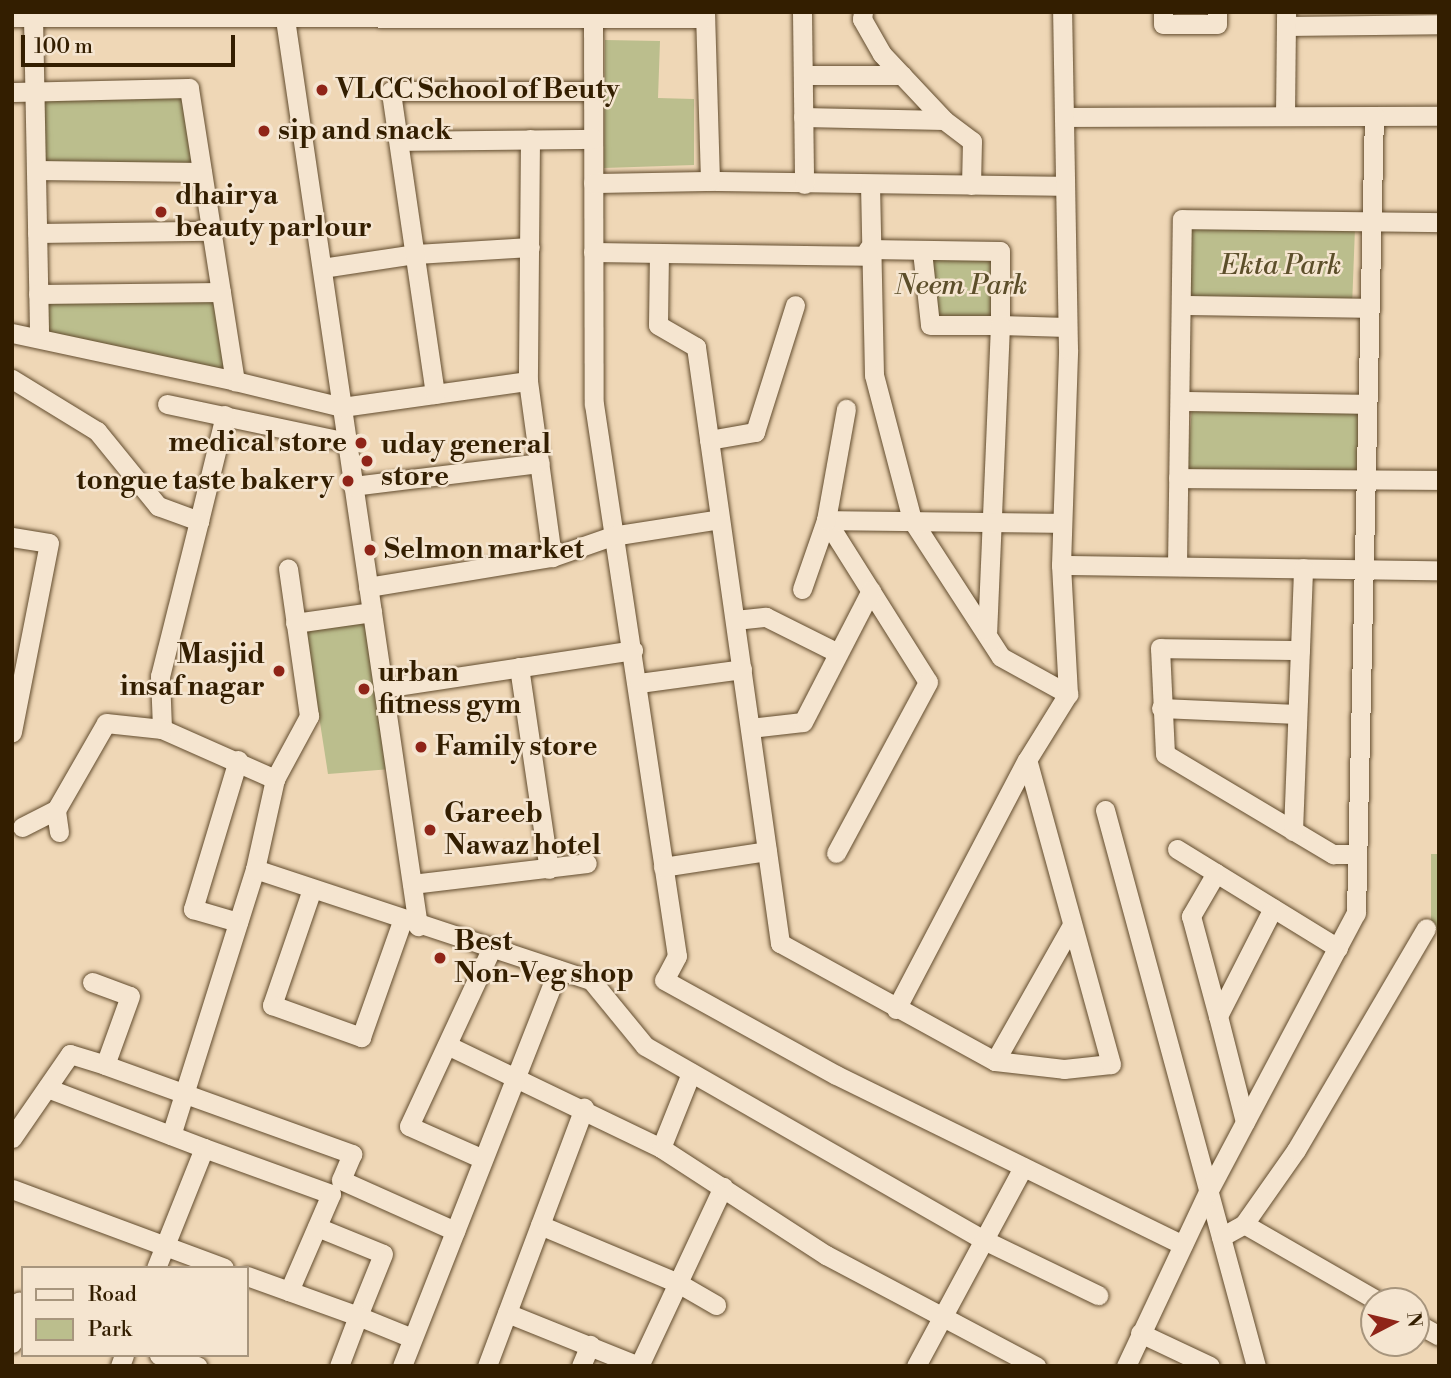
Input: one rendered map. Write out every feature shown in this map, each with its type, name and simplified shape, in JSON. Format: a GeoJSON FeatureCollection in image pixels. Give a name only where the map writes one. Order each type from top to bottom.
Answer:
{"type":"FeatureCollection","features":[{"type":"Feature","properties":{"kind":"street"},"geometry":{"type":"LineString","coordinates":[[802,12],[804,184]]}},
{"type":"Feature","properties":{"kind":"street"},"geometry":{"type":"LineString","coordinates":[[863,12],[862,19],[882,54],[944,120],[972,141],[971,185]]}},
{"type":"Feature","properties":{"kind":"street"},"geometry":{"type":"LineString","coordinates":[[896,1009],[1027,761],[1068,694],[1061,565],[1067,327],[1062,12]]}},
{"type":"Feature","properties":{"kind":"street"},"geometry":{"type":"LineString","coordinates":[[1163,12],[1163,24],[1217,24],[1217,12]]}},
{"type":"Feature","properties":{"kind":"street"},"geometry":{"type":"LineString","coordinates":[[12,17],[170,14],[495,14],[593,17],[705,15],[710,181]]}},
{"type":"Feature","properties":{"kind":"street"},"geometry":{"type":"LineString","coordinates":[[285,16],[412,884],[410,924],[360,1037],[272,1005],[312,889]]}},
{"type":"Feature","properties":{"kind":"street"},"geometry":{"type":"LineString","coordinates":[[33,17],[39,338]]}},
{"type":"Feature","properties":{"kind":"street"},"geometry":{"type":"LineString","coordinates":[[593,17],[594,404],[612,536],[639,683],[677,956],[664,980],[836,1075],[1183,1245]]}},
{"type":"Feature","properties":{"kind":"street"},"geometry":{"type":"LineString","coordinates":[[1285,116],[1286,19],[1439,24]]}},
{"type":"Feature","properties":{"kind":"street"},"geometry":{"type":"LineString","coordinates":[[803,75],[902,75]]}},
{"type":"Feature","properties":{"kind":"street"},"geometry":{"type":"LineString","coordinates":[[12,92],[189,88],[235,381]]}},
{"type":"Feature","properties":{"kind":"street"},"geometry":{"type":"LineString","coordinates":[[435,394],[391,91],[593,91]]}},
{"type":"Feature","properties":{"kind":"street"},"geometry":{"type":"LineString","coordinates":[[1126,1366],[1208,1192],[1356,913],[1374,116]]}},
{"type":"Feature","properties":{"kind":"street"},"geometry":{"type":"LineString","coordinates":[[1064,117],[1439,116]]}},
{"type":"Feature","properties":{"kind":"street"},"geometry":{"type":"LineString","coordinates":[[803,117],[944,120]]}},
{"type":"Feature","properties":{"kind":"street"},"geometry":{"type":"LineString","coordinates":[[530,139],[528,381],[552,556]]}},
{"type":"Feature","properties":{"kind":"street"},"geometry":{"type":"LineString","coordinates":[[399,141],[593,139]]}},
{"type":"Feature","properties":{"kind":"street"},"geometry":{"type":"LineString","coordinates":[[36,170],[202,172]]}},
{"type":"Feature","properties":{"kind":"street"},"geometry":{"type":"LineString","coordinates":[[593,183],[710,181],[1065,186]]}},
{"type":"Feature","properties":{"kind":"street"},"geometry":{"type":"LineString","coordinates":[[870,184],[868,252],[874,375],[912,520],[987,631],[1000,657],[1068,694]]}},
{"type":"Feature","properties":{"kind":"street"},"geometry":{"type":"LineString","coordinates":[[1177,566],[1182,219],[1371,224],[1439,222]]}},
{"type":"Feature","properties":{"kind":"street"},"geometry":{"type":"LineString","coordinates":[[37,233],[212,231]]}},
{"type":"Feature","properties":{"kind":"street"},"geometry":{"type":"LineString","coordinates":[[322,268],[415,254],[530,247]]}},
{"type":"Feature","properties":{"kind":"street"},"geometry":{"type":"LineString","coordinates":[[922,251],[930,325],[1067,327]]}},
{"type":"Feature","properties":{"kind":"street"},"geometry":{"type":"LineString","coordinates":[[593,252],[1000,251],[995,522],[987,631]]}},
{"type":"Feature","properties":{"kind":"street"},"geometry":{"type":"LineString","coordinates":[[659,253],[658,325],[696,347],[780,943],[995,1061],[1063,1069],[1111,1064],[1027,761]]}},
{"type":"Feature","properties":{"kind":"street"},"geometry":{"type":"LineString","coordinates":[[38,294],[221,292]]}},
{"type":"Feature","properties":{"kind":"street"},"geometry":{"type":"LineString","coordinates":[[709,440],[755,432],[795,305]]}},
{"type":"Feature","properties":{"kind":"street"},"geometry":{"type":"LineString","coordinates":[[1181,305],[1369,308]]}},
{"type":"Feature","properties":{"kind":"street"},"geometry":{"type":"LineString","coordinates":[[12,333],[342,407],[528,381]]}},
{"type":"Feature","properties":{"kind":"street"},"geometry":{"type":"LineString","coordinates":[[12,379],[97,430],[158,506],[199,521]]}},
{"type":"Feature","properties":{"kind":"street"},"geometry":{"type":"LineString","coordinates":[[1180,401],[1366,404]]}},
{"type":"Feature","properties":{"kind":"street"},"geometry":{"type":"LineString","coordinates":[[167,404],[347,442]]}},
{"type":"Feature","properties":{"kind":"street"},"geometry":{"type":"LineString","coordinates":[[802,589],[826,520],[846,409]]}},
{"type":"Feature","properties":{"kind":"street"},"geometry":{"type":"LineString","coordinates":[[162,729],[160,676],[225,415]]}},
{"type":"Feature","properties":{"kind":"street"},"geometry":{"type":"LineString","coordinates":[[354,486],[540,463]]}},
{"type":"Feature","properties":{"kind":"street"},"geometry":{"type":"LineString","coordinates":[[1178,478],[1439,480]]}},
{"type":"Feature","properties":{"kind":"street"},"geometry":{"type":"LineString","coordinates":[[368,587],[552,556],[612,536],[720,519]]}},
{"type":"Feature","properties":{"kind":"street"},"geometry":{"type":"LineString","coordinates":[[826,520],[1062,523]]}},
{"type":"Feature","properties":{"kind":"street"},"geometry":{"type":"LineString","coordinates":[[826,520],[928,682],[836,853]]}},
{"type":"Feature","properties":{"kind":"street"},"geometry":{"type":"LineString","coordinates":[[12,537],[49,543],[14,722]]}},
{"type":"Feature","properties":{"kind":"street"},"geometry":{"type":"LineString","coordinates":[[1061,565],[1439,570]]}},
{"type":"Feature","properties":{"kind":"street"},"geometry":{"type":"LineString","coordinates":[[171,1135],[255,869],[275,779],[309,716],[288,568]]}},
{"type":"Feature","properties":{"kind":"street"},"geometry":{"type":"LineString","coordinates":[[1293,831],[1303,568]]}},
{"type":"Feature","properties":{"kind":"street"},"geometry":{"type":"LineString","coordinates":[[750,729],[803,722],[871,590]]}},
{"type":"Feature","properties":{"kind":"street"},"geometry":{"type":"LineString","coordinates":[[295,623],[372,612]]}},
{"type":"Feature","properties":{"kind":"street"},"geometry":{"type":"LineString","coordinates":[[735,620],[766,618],[838,653]]}},
{"type":"Feature","properties":{"kind":"street"},"geometry":{"type":"LineString","coordinates":[[1300,650],[1160,648],[1165,754],[1333,854],[1357,854]]}},
{"type":"Feature","properties":{"kind":"street"},"geometry":{"type":"LineString","coordinates":[[383,688],[633,650]]}},
{"type":"Feature","properties":{"kind":"street"},"geometry":{"type":"LineString","coordinates":[[519,667],[549,869]]}},
{"type":"Feature","properties":{"kind":"street"},"geometry":{"type":"LineString","coordinates":[[639,683],[741,669]]}},
{"type":"Feature","properties":{"kind":"street"},"geometry":{"type":"LineString","coordinates":[[1161,708],[1297,715]]}},
{"type":"Feature","properties":{"kind":"street"},"geometry":{"type":"LineString","coordinates":[[59,832],[57,810],[106,723],[162,729],[238,760],[275,779]]}},
{"type":"Feature","properties":{"kind":"street"},"geometry":{"type":"LineString","coordinates":[[238,760],[193,909],[238,922]]}},
{"type":"Feature","properties":{"kind":"street"},"geometry":{"type":"LineString","coordinates":[[22,827],[57,810]]}},
{"type":"Feature","properties":{"kind":"street"},"geometry":{"type":"LineString","coordinates":[[1105,810],[1256,1366]]}},
{"type":"Feature","properties":{"kind":"street"},"geometry":{"type":"LineString","coordinates":[[1177,849],[1338,948]]}},
{"type":"Feature","properties":{"kind":"street"},"geometry":{"type":"LineString","coordinates":[[663,867],[767,851]]}},
{"type":"Feature","properties":{"kind":"street"},"geometry":{"type":"LineString","coordinates":[[412,884],[587,863]]}},
{"type":"Feature","properties":{"kind":"street"},"geometry":{"type":"LineString","coordinates":[[255,869],[410,924],[590,980],[645,1046],[984,1240],[1098,1295]]}},
{"type":"Feature","properties":{"kind":"street"},"geometry":{"type":"LineString","coordinates":[[1216,873],[1191,916],[1245,1122]]}},
{"type":"Feature","properties":{"kind":"street"},"geometry":{"type":"LineString","coordinates":[[1218,1016],[1273,908]]}},
{"type":"Feature","properties":{"kind":"street"},"geometry":{"type":"LineString","coordinates":[[995,1061],[1072,925]]}},
{"type":"Feature","properties":{"kind":"street"},"geometry":{"type":"LineString","coordinates":[[1221,1237],[1244,1224],[1296,1150],[1426,928]]}},
{"type":"Feature","properties":{"kind":"street"},"geometry":{"type":"LineString","coordinates":[[483,1159],[409,1126],[491,949]]}},
{"type":"Feature","properties":{"kind":"street"},"geometry":{"type":"LineString","coordinates":[[402,1366],[558,970]]}},
{"type":"Feature","properties":{"kind":"street"},"geometry":{"type":"LineString","coordinates":[[92,982],[130,996],[105,1065]]}},
{"type":"Feature","properties":{"kind":"street"},"geometry":{"type":"LineString","coordinates":[[447,1045],[515,1079],[584,1108],[661,1148],[826,1255],[1036,1366]]}},
{"type":"Feature","properties":{"kind":"street"},"geometry":{"type":"LineString","coordinates":[[12,1138],[70,1054],[187,1091],[352,1154],[289,1291]]}},
{"type":"Feature","properties":{"kind":"street"},"geometry":{"type":"LineString","coordinates":[[661,1148],[691,1073]]}},
{"type":"Feature","properties":{"kind":"street"},"geometry":{"type":"LineString","coordinates":[[47,1088],[204,1148],[336,1187],[455,1231]]}},
{"type":"Feature","properties":{"kind":"street"},"geometry":{"type":"LineString","coordinates":[[487,1366],[584,1108]]}},
{"type":"Feature","properties":{"kind":"street"},"geometry":{"type":"LineString","coordinates":[[157,1266],[204,1148]]}},
{"type":"Feature","properties":{"kind":"street"},"geometry":{"type":"LineString","coordinates":[[916,1366],[1023,1167]]}},
{"type":"Feature","properties":{"kind":"street"},"geometry":{"type":"LineString","coordinates":[[507,1313],[639,1366],[723,1187]]}},
{"type":"Feature","properties":{"kind":"street"},"geometry":{"type":"LineString","coordinates":[[12,1189],[219,1266]]}},
{"type":"Feature","properties":{"kind":"street"},"geometry":{"type":"LineString","coordinates":[[1244,1224],[1360,1291]]}},
{"type":"Feature","properties":{"kind":"street"},"geometry":{"type":"LineString","coordinates":[[540,1225],[678,1283],[716,1304]]}},
{"type":"Feature","properties":{"kind":"street"},"geometry":{"type":"LineString","coordinates":[[317,1227],[383,1254],[339,1366]]}},
{"type":"Feature","properties":{"kind":"street"},"geometry":{"type":"LineString","coordinates":[[248,1276],[412,1338]]}},
{"type":"Feature","properties":{"kind":"street"},"geometry":{"type":"LineString","coordinates":[[12,1343],[18,1301]]}},
{"type":"Feature","properties":{"kind":"street"},"geometry":{"type":"LineString","coordinates":[[1140,1333],[1210,1366]]}},
{"type":"Feature","properties":{"kind":"street"},"geometry":{"type":"LineString","coordinates":[[581,1366],[590,1345]]}},
{"type":"Feature","properties":{"kind":"street"},"geometry":{"type":"LineString","coordinates":[[166,1357],[197,1366]]}},
{"type":"Feature","properties":{"kind":"green space"},"geometry":{"type":"Polygon","coordinates":[[[605,40],[660,41],[658,98],[694,99],[694,165],[604,168],[605,40]]]}},
{"type":"Feature","properties":{"kind":"green space"},"geometry":{"type":"Polygon","coordinates":[[[183,95],[194,166],[41,170],[39,97],[183,95]]]}},
{"type":"Feature","properties":{"kind":"green space","name":"Ekta Park"},"geometry":{"type":"Polygon","coordinates":[[[1185,223],[1355,228],[1352,307],[1184,306],[1185,223]]]}},
{"type":"Feature","properties":{"kind":"green space","name":"Neem Park"},"geometry":{"type":"Polygon","coordinates":[[[924,253],[994,253],[994,319],[933,321],[924,253]]]}},
{"type":"Feature","properties":{"kind":"green space"},"geometry":{"type":"Polygon","coordinates":[[[216,297],[227,374],[39,336],[43,299],[216,297]]]}},
{"type":"Feature","properties":{"kind":"green space"},"geometry":{"type":"Polygon","coordinates":[[[1192,407],[1359,411],[1358,472],[1187,472],[1192,407]]]}},
{"type":"Feature","properties":{"kind":"green space"},"geometry":{"type":"Polygon","coordinates":[[[367,620],[391,769],[328,774],[305,626],[367,620]]]}},
{"type":"Feature","properties":{"kind":"green space"},"geometry":{"type":"Polygon","coordinates":[[[1431,854],[1439,854],[1439,931],[1431,926],[1431,854]]]}},
{"type":"Feature","properties":{"kind":"place","name":"VLCC School of Beuty"},"geometry":{"type":"Point","coordinates":[322,90]}},
{"type":"Feature","properties":{"kind":"place","name":"sip and snack"},"geometry":{"type":"Point","coordinates":[264,131]}},
{"type":"Feature","properties":{"kind":"place","name":"dhairya beauty parlour"},"geometry":{"type":"Point","coordinates":[161,212]}},
{"type":"Feature","properties":{"kind":"place","name":"medical store"},"geometry":{"type":"Point","coordinates":[361,443]}},
{"type":"Feature","properties":{"kind":"place","name":"uday general store"},"geometry":{"type":"Point","coordinates":[367,461]}},
{"type":"Feature","properties":{"kind":"place","name":"tongue taste bakery"},"geometry":{"type":"Point","coordinates":[348,481]}},
{"type":"Feature","properties":{"kind":"place","name":"Selmon market"},"geometry":{"type":"Point","coordinates":[370,550]}},
{"type":"Feature","properties":{"kind":"place","name":"Masjid insaf nagar"},"geometry":{"type":"Point","coordinates":[279,671]}},
{"type":"Feature","properties":{"kind":"place","name":"urban fitness gym"},"geometry":{"type":"Point","coordinates":[364,689]}},
{"type":"Feature","properties":{"kind":"place","name":"Family store"},"geometry":{"type":"Point","coordinates":[421,747]}},
{"type":"Feature","properties":{"kind":"place","name":"Gareeb Nawaz hotel"},"geometry":{"type":"Point","coordinates":[430,830]}},
{"type":"Feature","properties":{"kind":"place","name":"Best Non-Veg shop"},"geometry":{"type":"Point","coordinates":[440,958]}}]}
